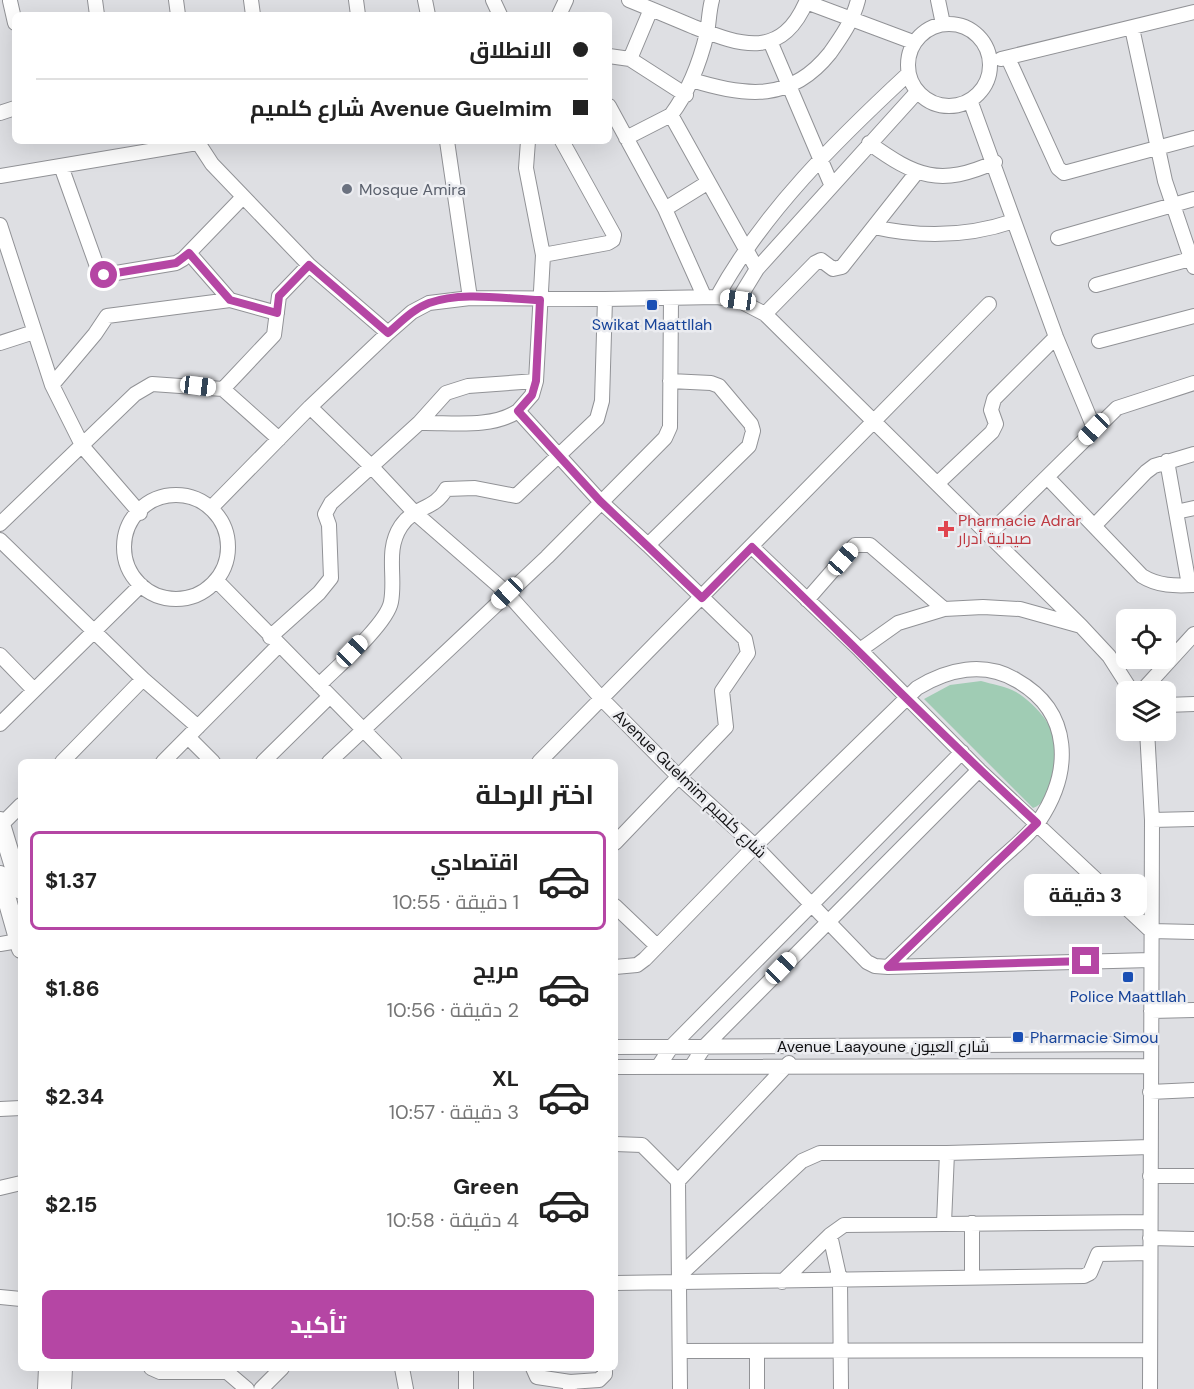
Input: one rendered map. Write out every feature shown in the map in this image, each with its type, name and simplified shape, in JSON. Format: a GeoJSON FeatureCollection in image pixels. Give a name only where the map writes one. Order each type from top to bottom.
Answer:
{"type":"FeatureCollection","features":[{"type":"Feature","properties":{"kind":"street"},"geometry":{"type":"LineString","coordinates":[[629,0],[707,32],[748,45],[770,41],[790,26],[806,1],[913,42]]}},
{"type":"Feature","properties":{"kind":"street"},"geometry":{"type":"LineString","coordinates":[[626,138],[671,115],[686,95],[707,32],[712,0]]}},
{"type":"Feature","properties":{"kind":"street"},"geometry":{"type":"LineString","coordinates":[[692,80],[738,92],[790,87],[820,66],[853,18],[858,0]]}},
{"type":"Feature","properties":{"kind":"street"},"geometry":{"type":"LineString","coordinates":[[938,0],[943,24]]}},
{"type":"Feature","properties":{"kind":"street"},"geometry":{"type":"LineString","coordinates":[[630,59],[651,9]]}},
{"type":"Feature","properties":{"kind":"street"},"geometry":{"type":"LineString","coordinates":[[990,62],[1194,12]]}},
{"type":"Feature","properties":{"kind":"street"},"geometry":{"type":"LineString","coordinates":[[943,24],[957,24],[974,33],[986,49],[990,62],[985,84],[970,100],[960,105],[937,105],[917,92],[908,74],[908,61],[913,42],[930,28],[943,24]]}},
{"type":"Feature","properties":{"kind":"street"},"geometry":{"type":"LineString","coordinates":[[1096,285],[1193,262],[1172,206],[1157,149],[1132,28]]}},
{"type":"Feature","properties":{"kind":"street"},"geometry":{"type":"LineString","coordinates":[[770,41],[819,161],[831,184]]}},
{"type":"Feature","properties":{"kind":"street"},"geometry":{"type":"LineString","coordinates":[[612,56],[630,59],[686,95]]}},
{"type":"Feature","properties":{"kind":"street"},"geometry":{"type":"LineString","coordinates":[[1008,58],[1058,168],[1064,173],[1194,138]]}},
{"type":"Feature","properties":{"kind":"street"},"geometry":{"type":"LineString","coordinates":[[710,296],[819,161],[908,74]]}},
{"type":"Feature","properties":{"kind":"street"},"geometry":{"type":"LineString","coordinates":[[738,300],[757,269],[831,184],[917,92]]}},
{"type":"Feature","properties":{"kind":"street"},"geometry":{"type":"LineString","coordinates":[[970,100],[995,162],[1056,337],[1094,429]]}},
{"type":"Feature","properties":{"kind":"street"},"geometry":{"type":"LineString","coordinates":[[612,112],[710,296]]}},
{"type":"Feature","properties":{"kind":"street"},"geometry":{"type":"LineString","coordinates":[[671,115],[757,269]]}},
{"type":"Feature","properties":{"kind":"street"},"geometry":{"type":"LineString","coordinates":[[869,143],[903,168],[917,172],[953,176],[969,174],[995,162]]}},
{"type":"Feature","properties":{"kind":"street"},"geometry":{"type":"LineString","coordinates":[[0,176],[61,166],[123,148],[172,144]]}},
{"type":"Feature","properties":{"kind":"street"},"geometry":{"type":"LineString","coordinates":[[198,144],[212,164],[309,265],[388,333]]}},
{"type":"Feature","properties":{"kind":"street"},"geometry":{"type":"LineString","coordinates":[[447,144],[470,298]]}},
{"type":"Feature","properties":{"kind":"street"},"geometry":{"type":"LineString","coordinates":[[419,423],[506,419],[518,411],[532,395],[536,381],[543,255],[526,168],[528,144]]}},
{"type":"Feature","properties":{"kind":"street"},"geometry":{"type":"LineString","coordinates":[[543,255],[608,243],[613,240],[614,235],[564,144]]}},
{"type":"Feature","properties":{"kind":"street"},"geometry":{"type":"LineString","coordinates":[[61,166],[99,272],[104,275],[176,263],[189,253],[243,197]]}},
{"type":"Feature","properties":{"kind":"street"},"geometry":{"type":"LineString","coordinates":[[765,314],[815,263],[821,260],[833,269],[842,267],[917,172]]}},
{"type":"Feature","properties":{"kind":"street"},"geometry":{"type":"LineString","coordinates":[[665,208],[707,183]]}},
{"type":"Feature","properties":{"kind":"street"},"geometry":{"type":"LineString","coordinates":[[1058,238],[1194,199]]}},
{"type":"Feature","properties":{"kind":"street"},"geometry":{"type":"LineString","coordinates":[[874,227],[920,234],[967,234],[1014,221]]}},
{"type":"Feature","properties":{"kind":"street"},"geometry":{"type":"LineString","coordinates":[[0,225],[52,385],[83,447],[140,513]]}},
{"type":"Feature","properties":{"kind":"street"},"geometry":{"type":"LineString","coordinates":[[189,253],[230,300]]}},
{"type":"Feature","properties":{"kind":"street"},"geometry":{"type":"LineString","coordinates":[[223,389],[274,335],[279,296],[309,265]]}},
{"type":"Feature","properties":{"kind":"street"},"geometry":{"type":"LineString","coordinates":[[211,508],[310,407],[388,333],[412,312],[429,303],[470,298],[540,300],[710,296],[738,300],[765,314],[875,420],[1081,626],[1109,656],[1125,681]]}},
{"type":"Feature","properties":{"kind":"street"},"geometry":{"type":"LineString","coordinates":[[332,759],[547,557],[669,431],[671,298]]}},
{"type":"Feature","properties":{"kind":"street"},"geometry":{"type":"LineString","coordinates":[[319,685],[385,618],[391,602],[391,551],[401,525],[414,512],[440,501],[446,489],[475,488],[516,496],[597,419],[601,411],[605,299]]}},
{"type":"Feature","properties":{"kind":"street"},"geometry":{"type":"LineString","coordinates":[[52,385],[95,334],[106,316],[230,300],[277,313]]}},
{"type":"Feature","properties":{"kind":"street"},"geometry":{"type":"LineString","coordinates":[[542,759],[989,304]]}},
{"type":"Feature","properties":{"kind":"street"},"geometry":{"type":"LineString","coordinates":[[1099,341],[1194,316]]}},
{"type":"Feature","properties":{"kind":"street"},"geometry":{"type":"LineString","coordinates":[[0,343],[34,332]]}},
{"type":"Feature","properties":{"kind":"street"},"geometry":{"type":"LineString","coordinates":[[938,483],[992,432],[996,423],[991,410],[994,399],[1056,337]]}},
{"type":"Feature","properties":{"kind":"street"},"geometry":{"type":"LineString","coordinates":[[166,759],[326,586],[330,578],[329,525],[325,514],[331,503],[419,423],[446,393],[455,389],[536,381]]}},
{"type":"Feature","properties":{"kind":"street"},"geometry":{"type":"LineString","coordinates":[[648,545],[749,446],[752,438],[751,424],[719,386],[711,383],[670,381]]}},
{"type":"Feature","properties":{"kind":"street"},"geometry":{"type":"LineString","coordinates":[[989,534],[1094,429],[1126,402],[1194,383]]}},
{"type":"Feature","properties":{"kind":"street"},"geometry":{"type":"LineString","coordinates":[[0,524],[83,447],[135,394],[152,384],[223,389],[279,439]]}},
{"type":"Feature","properties":{"kind":"street","name":"Avenue Guelmim شارع كلميم"},"geometry":{"type":"LineString","coordinates":[[310,407],[371,466],[414,512],[507,593],[601,698],[678,776],[755,846],[867,962],[875,966],[888,967],[1151,960]]}},
{"type":"Feature","properties":{"kind":"street"},"geometry":{"type":"LineString","coordinates":[[518,411],[558,458],[600,501],[745,639],[748,653],[722,691],[726,726],[618,837]]}},
{"type":"Feature","properties":{"kind":"street"},"geometry":{"type":"LineString","coordinates":[[1094,526],[1146,472],[1167,461],[1194,454]]}},
{"type":"Feature","properties":{"kind":"street"},"geometry":{"type":"LineString","coordinates":[[1047,477],[1142,576],[1154,583],[1192,585],[1167,461]]}},
{"type":"Feature","properties":{"kind":"street"},"geometry":{"type":"LineString","coordinates":[[182,495],[198,499],[211,508],[222,521],[227,537],[228,553],[217,581],[201,593],[186,599],[169,599],[153,594],[141,585],[130,572],[125,557],[124,541],[129,526],[150,502],[166,496],[182,495]]}},
{"type":"Feature","properties":{"kind":"street"},"geometry":{"type":"LineString","coordinates":[[1176,513],[1194,508]]}},
{"type":"Feature","properties":{"kind":"street"},"geometry":{"type":"LineString","coordinates":[[0,540],[143,679],[193,732],[211,759]]}},
{"type":"Feature","properties":{"kind":"street"},"geometry":{"type":"LineString","coordinates":[[807,600],[855,545],[862,544],[870,545],[944,609]]}},
{"type":"Feature","properties":{"kind":"street"},"geometry":{"type":"LineString","coordinates":[[752,547],[860,650],[979,770],[1151,931],[1194,932]]}},
{"type":"Feature","properties":{"kind":"street"},"geometry":{"type":"LineString","coordinates":[[217,581],[392,759]]}},
{"type":"Feature","properties":{"kind":"street"},"geometry":{"type":"LineString","coordinates":[[0,724],[141,585]]}},
{"type":"Feature","properties":{"kind":"street"},"geometry":{"type":"LineString","coordinates":[[860,650],[898,623],[944,609],[1020,609],[1081,626]]}},
{"type":"Feature","properties":{"kind":"street"},"geometry":{"type":"LineString","coordinates":[[1151,681],[1192,637]]}},
{"type":"Feature","properties":{"kind":"street"},"geometry":{"type":"LineString","coordinates":[[0,655],[33,689]]}},
{"type":"Feature","properties":{"kind":"street"},"geometry":{"type":"LineString","coordinates":[[618,967],[638,965],[906,697],[936,677],[968,669],[1010,676],[1035,693],[1058,727],[1063,756],[1056,789],[1037,823],[888,967]]}},
{"type":"Feature","properties":{"kind":"street"},"geometry":{"type":"LineString","coordinates":[[65,759],[143,679]]}},
{"type":"Feature","properties":{"kind":"street"},"geometry":{"type":"LineString","coordinates":[[266,759],[329,697]]}},
{"type":"Feature","properties":{"kind":"street"},"geometry":{"type":"LineString","coordinates":[[1176,705],[1194,704]]}},
{"type":"Feature","properties":{"kind":"street"},"geometry":{"type":"LineString","coordinates":[[1148,741],[1152,820],[1150,1389]]}},
{"type":"Feature","properties":{"kind":"street"},"geometry":{"type":"LineString","coordinates":[[658,1067],[672,1046],[962,752]]}},
{"type":"Feature","properties":{"kind":"street"},"geometry":{"type":"LineString","coordinates":[[691,1067],[705,1046],[979,770]]}},
{"type":"Feature","properties":{"kind":"street"},"geometry":{"type":"LineString","coordinates":[[18,808],[6,820],[0,822],[18,932]]}},
{"type":"Feature","properties":{"kind":"street"},"geometry":{"type":"LineString","coordinates":[[1152,820],[1194,819]]}},
{"type":"Feature","properties":{"kind":"street"},"geometry":{"type":"LineString","coordinates":[[618,909],[657,946]]}},
{"type":"Feature","properties":{"kind":"street"},"geometry":{"type":"LineString","coordinates":[[0,944],[18,945]]}},
{"type":"Feature","properties":{"kind":"street"},"geometry":{"type":"LineString","coordinates":[[1151,1011],[1194,1011]]}},
{"type":"Feature","properties":{"kind":"street","name":"Avenue Laayoune شارع العيون"},"geometry":{"type":"LineString","coordinates":[[618,1047],[1150,1044]]}},
{"type":"Feature","properties":{"kind":"street"},"geometry":{"type":"LineString","coordinates":[[678,1181],[788,1066],[794,1047]]}},
{"type":"Feature","properties":{"kind":"street","name":"Avenue Laayoune شارع العيون"},"geometry":{"type":"LineString","coordinates":[[618,1067],[1150,1066]]}},
{"type":"Feature","properties":{"kind":"street"},"geometry":{"type":"LineString","coordinates":[[1150,1092],[1194,1090]]}},
{"type":"Feature","properties":{"kind":"street"},"geometry":{"type":"LineString","coordinates":[[0,1109],[18,1107]]}},
{"type":"Feature","properties":{"kind":"street"},"geometry":{"type":"LineString","coordinates":[[618,1143],[642,1145],[678,1181],[680,1389]]}},
{"type":"Feature","properties":{"kind":"street"},"geometry":{"type":"LineString","coordinates":[[680,1278],[809,1156],[820,1152],[947,1153],[1150,1147]]}},
{"type":"Feature","properties":{"kind":"street"},"geometry":{"type":"LineString","coordinates":[[944,1223],[947,1153]]}},
{"type":"Feature","properties":{"kind":"street"},"geometry":{"type":"LineString","coordinates":[[1150,1176],[1194,1176]]}},
{"type":"Feature","properties":{"kind":"street"},"geometry":{"type":"LineString","coordinates":[[0,1188],[18,1184]]}},
{"type":"Feature","properties":{"kind":"street"},"geometry":{"type":"LineString","coordinates":[[782,1282],[830,1235],[844,1225],[1150,1222]]}},
{"type":"Feature","properties":{"kind":"street"},"geometry":{"type":"LineString","coordinates":[[972,1223],[972,1278]]}},
{"type":"Feature","properties":{"kind":"street"},"geometry":{"type":"LineString","coordinates":[[830,1235],[840,1280],[841,1389]]}},
{"type":"Feature","properties":{"kind":"street"},"geometry":{"type":"LineString","coordinates":[[1150,1238],[1194,1239]]}},
{"type":"Feature","properties":{"kind":"street"},"geometry":{"type":"LineString","coordinates":[[618,1283],[680,1278],[782,1282],[1084,1276],[1090,1273],[1098,1254],[1150,1253]]}},
{"type":"Feature","properties":{"kind":"street"},"geometry":{"type":"LineString","coordinates":[[0,1297],[18,1299]]}},
{"type":"Feature","properties":{"kind":"street"},"geometry":{"type":"LineString","coordinates":[[680,1351],[1150,1350]]}},
{"type":"Feature","properties":{"kind":"street"},"geometry":{"type":"LineString","coordinates":[[757,1351],[757,1389]]}},
{"type":"Feature","properties":{"kind":"street"},"geometry":{"type":"LineString","coordinates":[[47,1389],[48,1371]]}},
{"type":"Feature","properties":{"kind":"street"},"geometry":{"type":"LineString","coordinates":[[62,1389],[63,1371]]}},
{"type":"Feature","properties":{"kind":"street"},"geometry":{"type":"LineString","coordinates":[[158,1371],[227,1372],[247,1389]]}},
{"type":"Feature","properties":{"kind":"street"},"geometry":{"type":"LineString","coordinates":[[261,1389],[279,1371]]}},
{"type":"Feature","properties":{"kind":"street"},"geometry":{"type":"LineString","coordinates":[[403,1371],[406,1389]]}},
{"type":"Feature","properties":{"kind":"street"},"geometry":{"type":"LineString","coordinates":[[466,1371],[466,1389]]}},
{"type":"Feature","properties":{"kind":"street"},"geometry":{"type":"LineString","coordinates":[[534,1371],[537,1377],[570,1386],[599,1380],[605,1371]]}},
{"type":"Feature","properties":{"kind":"green space"},"geometry":{"type":"Polygon","coordinates":[[[981,681],[1016,692],[1037,709],[1053,732],[1060,759],[1059,772],[1045,798],[1033,808],[924,699],[950,685],[981,681]]]}},
{"type":"Feature","properties":{"kind":"place","name":"Mosque Amira"},"geometry":{"type":"Point","coordinates":[347,189]}},
{"type":"Feature","properties":{"kind":"place","name":"Swikat Maattllah"},"geometry":{"type":"Point","coordinates":[652,305]}},
{"type":"Feature","properties":{"kind":"place","name":"Pharmacie Adrar صيدلية أدرار"},"geometry":{"type":"Point","coordinates":[946,529]}},
{"type":"Feature","properties":{"kind":"place","name":"Police Maattllah"},"geometry":{"type":"Point","coordinates":[1128,977]}},
{"type":"Feature","properties":{"kind":"place","name":"Pharmacie Simou"},"geometry":{"type":"Point","coordinates":[1018,1037]}},
{"type":"Feature","properties":{"kind":"route"},"geometry":{"type":"LineString","coordinates":[[104,275],[109,276],[176,263],[189,253],[230,300],[277,313],[279,296],[309,265],[388,333],[412,312],[429,303],[446,299],[540,300],[536,381],[532,395],[518,411],[558,458],[702,598],[752,547],[860,650],[979,770],[1037,823],[888,967],[1086,961]]}}]}
